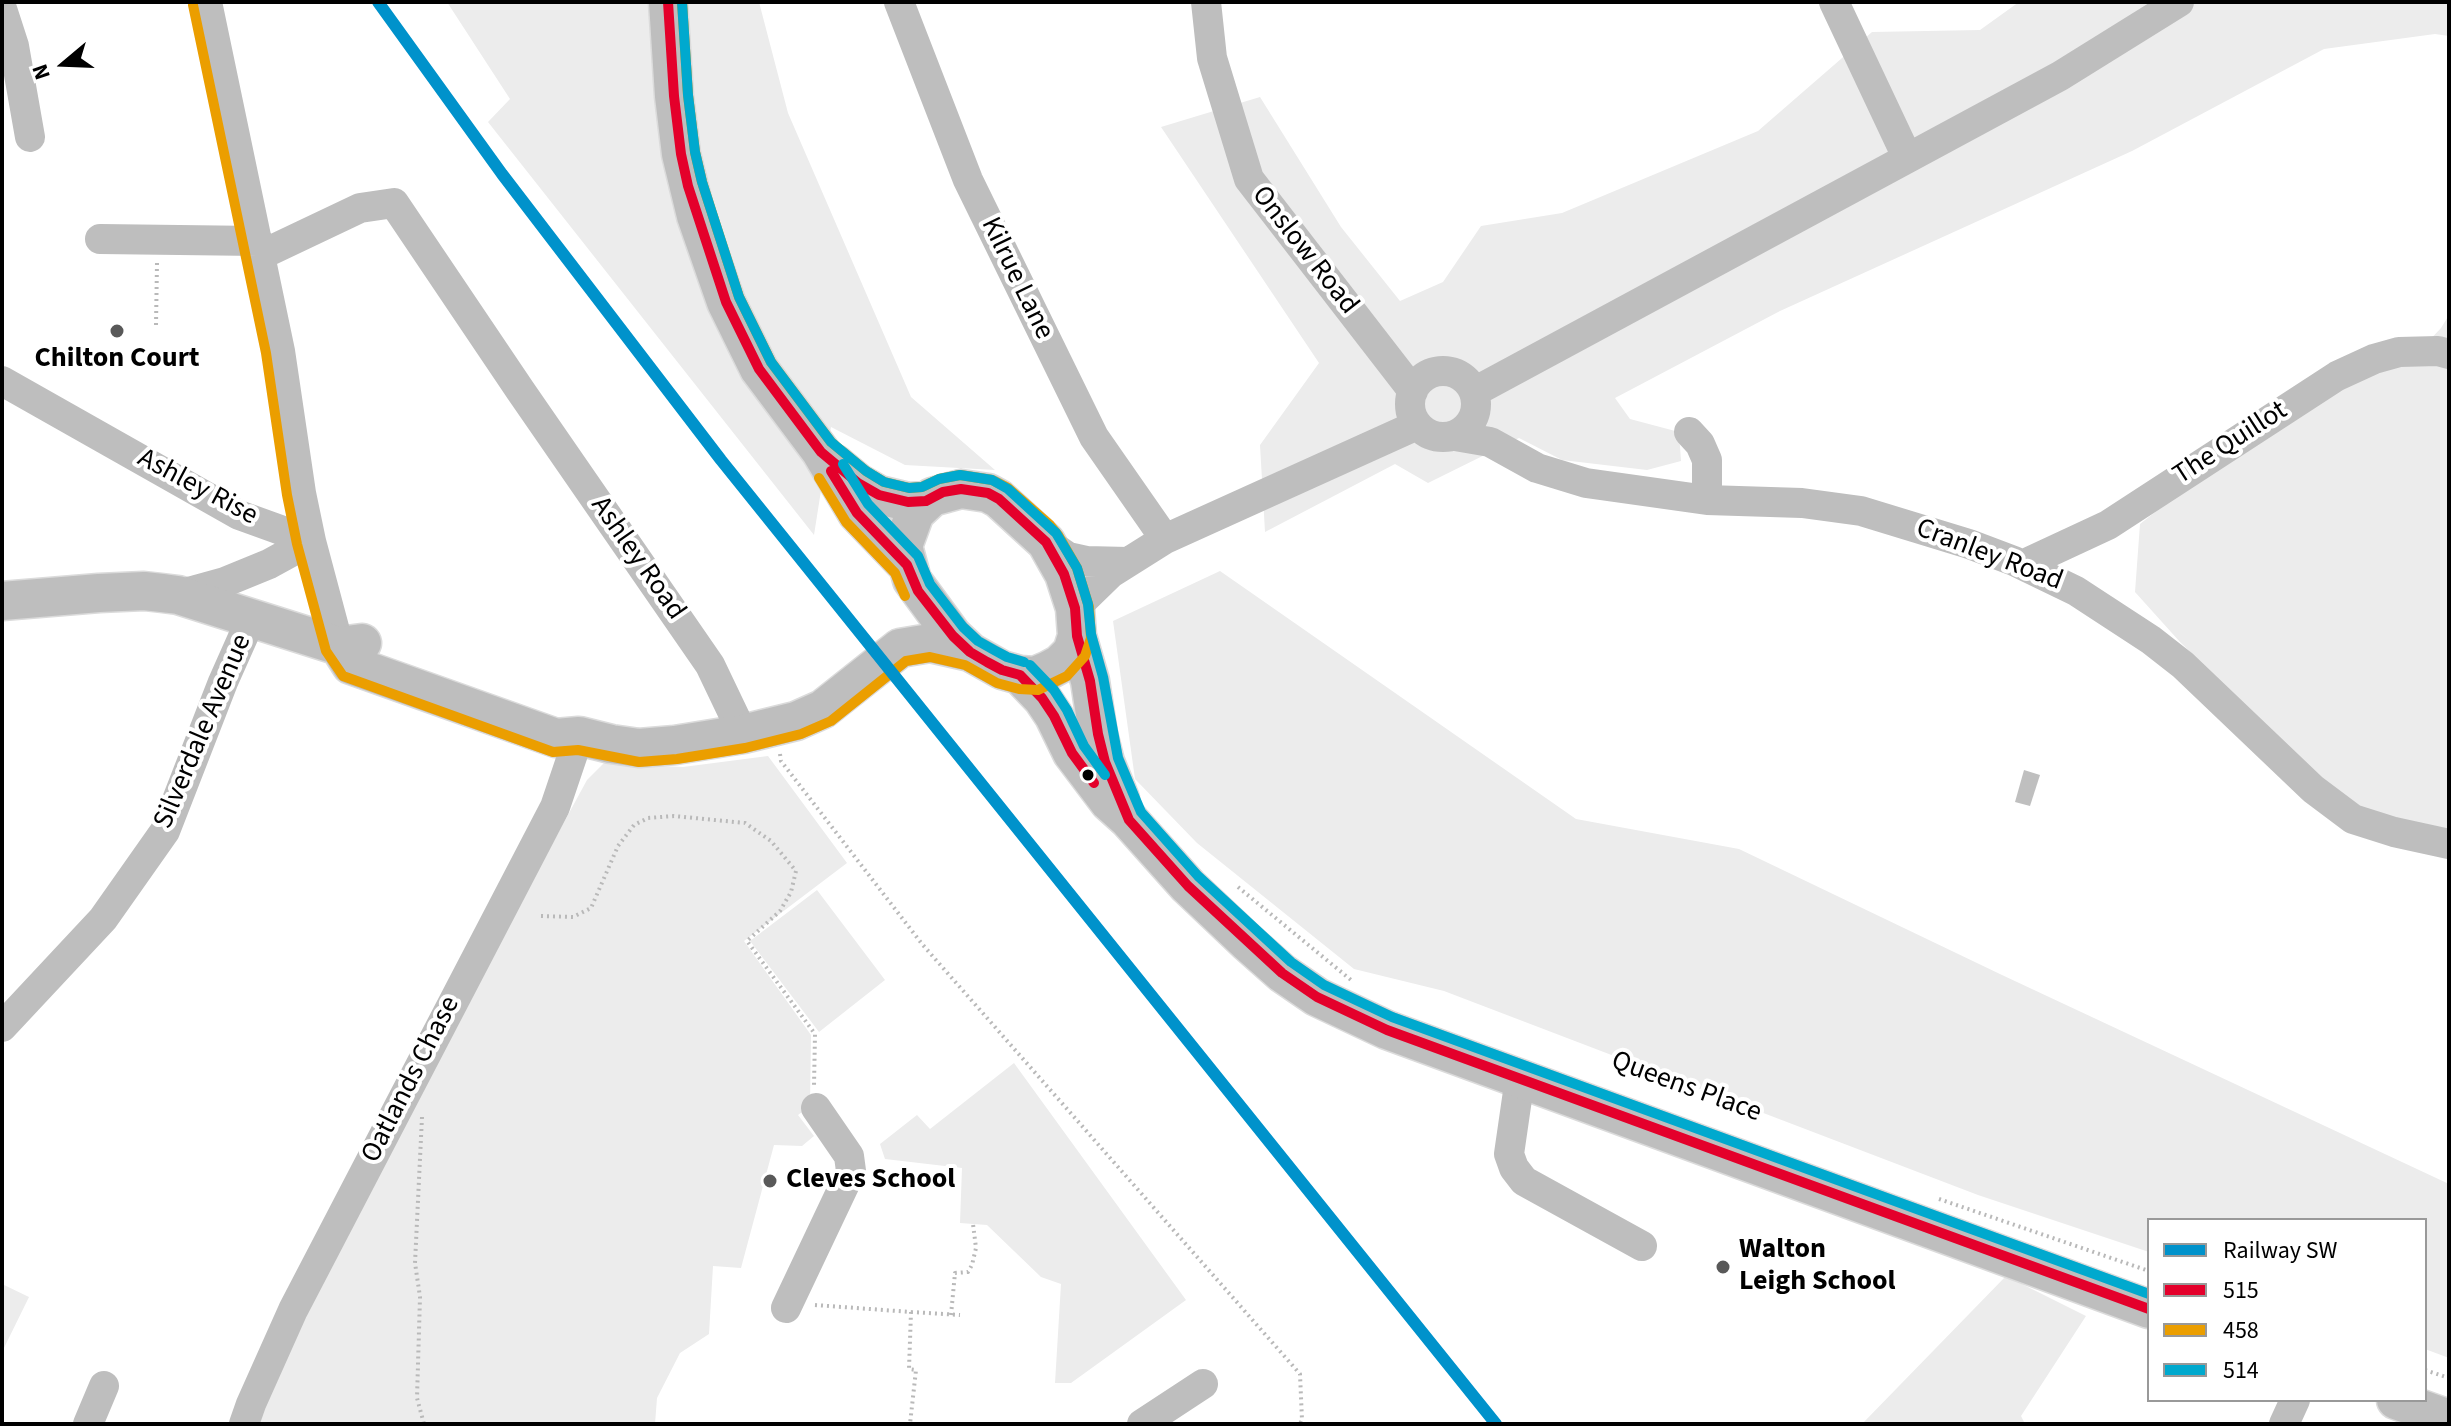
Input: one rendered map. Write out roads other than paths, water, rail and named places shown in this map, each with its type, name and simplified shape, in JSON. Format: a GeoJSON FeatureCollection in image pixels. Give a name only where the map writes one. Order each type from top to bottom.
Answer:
{"type":"FeatureCollection","features":[{"type":"Feature","properties":{"kind":"main road"},"geometry":{"type":"LineString","coordinates":[[668,2],[681,154],[705,243],[726,302],[748,350],[770,387],[821,452],[857,513],[912,578],[953,636],[970,652],[1002,670],[1035,676],[1060,664],[1072,652],[1076,622]]}},
{"type":"Feature","properties":{"kind":"main road"},"geometry":{"type":"LineString","coordinates":[[821,452],[858,483],[879,495],[908,502],[926,501]]}},
{"type":"Feature","properties":{"kind":"main road"},"geometry":{"type":"LineString","coordinates":[[896,652],[913,617],[912,578],[903,546],[915,513],[926,501],[943,492],[961,489],[988,493],[999,499],[1046,542],[1064,574],[1090,681],[1105,762],[1129,820]]}},
{"type":"Feature","properties":{"kind":"main road"},"geometry":{"type":"LineString","coordinates":[[2,601],[144,591],[178,595],[339,646],[351,665],[556,738],[579,736],[639,748],[759,731],[796,721],[823,709],[896,652],[930,643],[970,652]]}},
{"type":"Feature","properties":{"kind":"main road"},"geometry":{"type":"LineString","coordinates":[[1020,675],[1042,698],[1072,753],[1109,802],[1237,933],[1282,973],[1317,997],[1387,1030],[2147,1308]]}},
{"type":"Feature","properties":{"kind":"main road"},"geometry":{"type":"LineString","coordinates":[[2402,1402],[2449,1419]]}},
{"type":"Feature","properties":{"kind":"street"},"geometry":{"type":"LineString","coordinates":[[207,2],[280,351],[301,493],[339,646]]}},
{"type":"Feature","properties":{"kind":"street","name":"Kilrue Lane"},"geometry":{"type":"LineString","coordinates":[[899,2],[968,180],[1094,437],[1165,539]]}},
{"type":"Feature","properties":{"kind":"street","name":"Onslow Road"},"geometry":{"type":"LineString","coordinates":[[1206,2],[1212,58],[1249,179],[1413,391]]}},
{"type":"Feature","properties":{"kind":"street"},"geometry":{"type":"LineString","coordinates":[[1834,2],[1907,157]]}},
{"type":"Feature","properties":{"kind":"street"},"geometry":{"type":"LineString","coordinates":[[1474,392],[2060,76],[2179,2]]}},
{"type":"Feature","properties":{"kind":"street"},"geometry":{"type":"LineString","coordinates":[[2,9],[14,46],[30,137]]}},
{"type":"Feature","properties":{"kind":"street","name":"Ashley Road"},"geometry":{"type":"LineString","coordinates":[[259,248],[360,208],[394,203],[710,665],[759,731]]}},
{"type":"Feature","properties":{"kind":"street"},"geometry":{"type":"LineString","coordinates":[[100,239],[259,248]]}},
{"type":"Feature","properties":{"kind":"street","name":"The Quillot"},"geometry":{"type":"LineString","coordinates":[[2022,565],[2108,525],[2337,376],[2374,359],[2399,352],[2438,351],[2449,354]]}},
{"type":"Feature","properties":{"kind":"street"},"geometry":{"type":"LineString","coordinates":[[1442,371],[1464,378],[1474,392],[1476,410],[1472,421],[1455,436],[1436,437],[1425,432],[1411,413],[1413,391],[1421,379],[1431,373],[1442,371]]}},
{"type":"Feature","properties":{"kind":"street","name":"Ashley Rise"},"geometry":{"type":"LineString","coordinates":[[2,381],[239,515],[311,541]]}},
{"type":"Feature","properties":{"kind":"street"},"geometry":{"type":"LineString","coordinates":[[1076,622],[1111,573],[1165,539],[1417,425]]}},
{"type":"Feature","properties":{"kind":"street"},"geometry":{"type":"LineString","coordinates":[[1689,432],[1700,444],[1707,460],[1707,500]]}},
{"type":"Feature","properties":{"kind":"street","name":"Cranley Road"},"geometry":{"type":"LineString","coordinates":[[1455,436],[1490,442],[1537,468],[1586,483],[1707,500],[1802,503],[1861,511],[1969,544],[2022,565],[2076,591],[2162,648],[2313,789],[2353,819],[2449,844]]}},
{"type":"Feature","properties":{"kind":"street","name":"Ashley Rise"},"geometry":{"type":"LineString","coordinates":[[178,595],[225,582],[269,564],[311,541]]}},
{"type":"Feature","properties":{"kind":"street"},"geometry":{"type":"LineString","coordinates":[[1046,542],[1068,557],[1086,561],[1128,562]]}},
{"type":"Feature","properties":{"kind":"street","name":"Silverdale Avenue"},"geometry":{"type":"LineString","coordinates":[[2,1027],[103,919],[165,831],[251,619]]}},
{"type":"Feature","properties":{"kind":"street","name":"Oatlands Chase"},"geometry":{"type":"LineString","coordinates":[[244,1424],[293,1310],[555,807],[579,736]]}},
{"type":"Feature","properties":{"kind":"street"},"geometry":{"type":"LineString","coordinates":[[1520,1078],[1509,1154],[1514,1168],[1524,1181],[1642,1246]]}},
{"type":"Feature","properties":{"kind":"street"},"geometry":{"type":"LineString","coordinates":[[787,1306],[851,1171],[849,1156],[816,1108]]}},
{"type":"Feature","properties":{"kind":"street"},"geometry":{"type":"LineString","coordinates":[[1142,1424],[1203,1384]]}},
{"type":"Feature","properties":{"kind":"street"},"geometry":{"type":"LineString","coordinates":[[88,1424],[104,1386]]}},
{"type":"Feature","properties":{"kind":"street"},"geometry":{"type":"LineString","coordinates":[[2284,1424],[2294,1402]]}},
{"type":"Feature","properties":{"kind":"rail line","name":"SW"},"geometry":{"type":"LineString","coordinates":[[378,2],[502,174],[721,460],[1496,1424]]}},
{"type":"Feature","properties":{"kind":"place","name":"Chilton Court"},"geometry":{"type":"Point","coordinates":[117,331]}},
{"type":"Feature","properties":{"kind":"place","name":"Cleves School"},"geometry":{"type":"Point","coordinates":[770,1181]}},
{"type":"Feature","properties":{"kind":"place","name":"Walton Leigh School"},"geometry":{"type":"Point","coordinates":[1723,1267]}}]}
